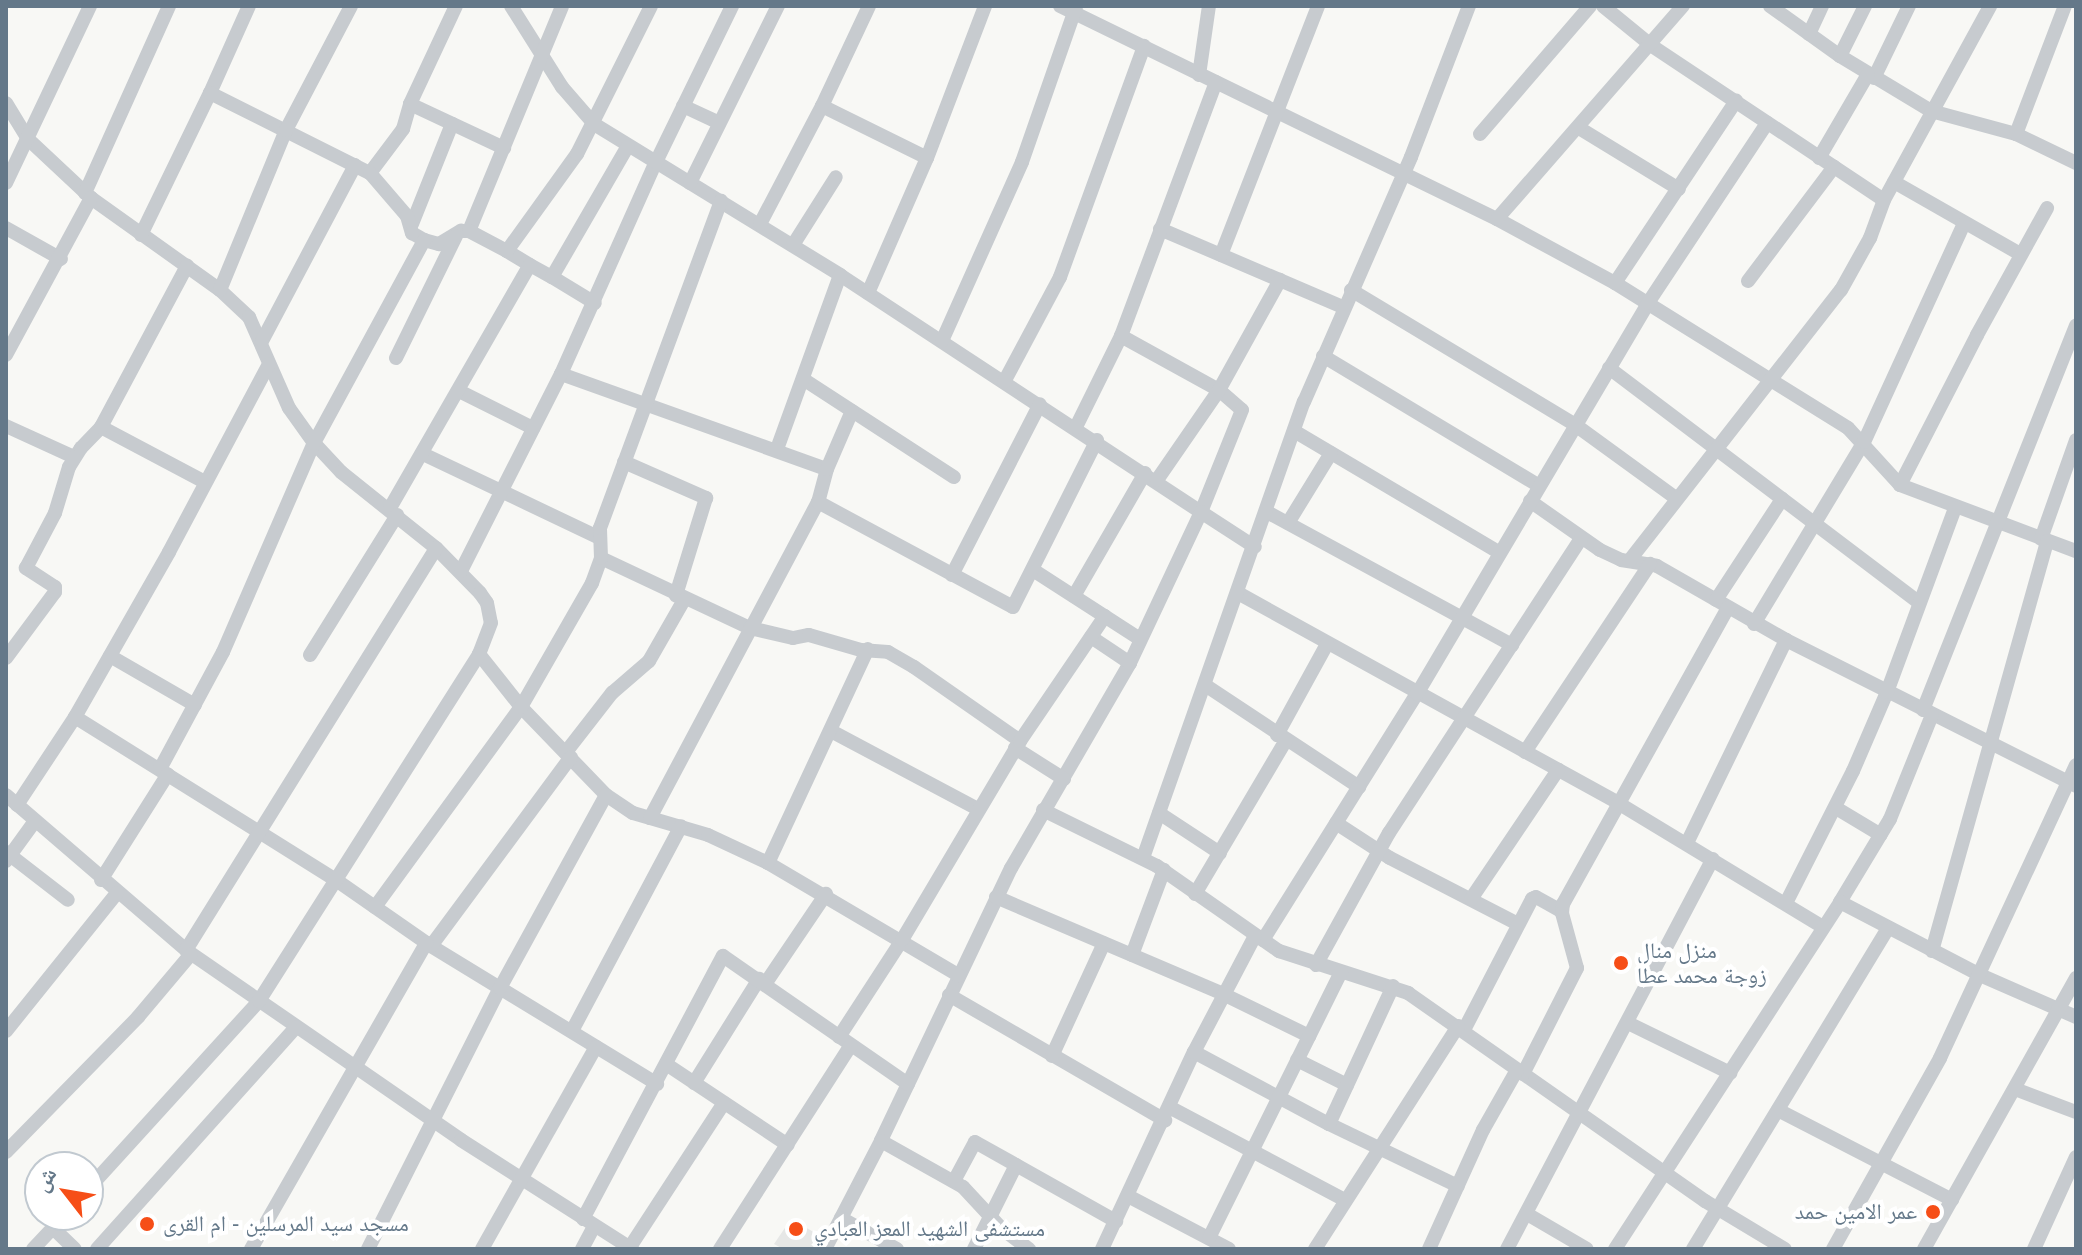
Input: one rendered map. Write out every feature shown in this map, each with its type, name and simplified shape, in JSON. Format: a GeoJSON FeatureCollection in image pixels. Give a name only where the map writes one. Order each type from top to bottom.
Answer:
{"type":"FeatureCollection","features":[{"type":"Feature","properties":{"kind":"street"},"geometry":{"type":"LineString","coordinates":[[6,183],[90,6]]}},
{"type":"Feature","properties":{"kind":"street"},"geometry":{"type":"LineString","coordinates":[[6,355],[61,259],[169,6]]}},
{"type":"Feature","properties":{"kind":"street"},"geometry":{"type":"LineString","coordinates":[[141,235],[249,6]]}},
{"type":"Feature","properties":{"kind":"street"},"geometry":{"type":"LineString","coordinates":[[220,290],[286,130],[351,6]]}},
{"type":"Feature","properties":{"kind":"street"},"geometry":{"type":"LineString","coordinates":[[370,173],[403,129],[410,104],[456,6]]}},
{"type":"Feature","properties":{"kind":"street"},"geometry":{"type":"LineString","coordinates":[[511,6],[573,102],[594,124],[840,275],[1097,440],[1255,547]]}},
{"type":"Feature","properties":{"kind":"street"},"geometry":{"type":"LineString","coordinates":[[396,358],[504,148],[562,6]]}},
{"type":"Feature","properties":{"kind":"street"},"geometry":{"type":"LineString","coordinates":[[507,251],[572,162],[594,124],[651,6]]}},
{"type":"Feature","properties":{"kind":"street"},"geometry":{"type":"LineString","coordinates":[[461,571],[561,374],[656,162],[732,6]]}},
{"type":"Feature","properties":{"kind":"street"},"geometry":{"type":"LineString","coordinates":[[690,183],[778,6]]}},
{"type":"Feature","properties":{"kind":"street"},"geometry":{"type":"LineString","coordinates":[[760,224],[822,106],[869,6]]}},
{"type":"Feature","properties":{"kind":"street"},"geometry":{"type":"LineString","coordinates":[[868,293],[927,158],[985,6]]}},
{"type":"Feature","properties":{"kind":"street"},"geometry":{"type":"LineString","coordinates":[[1060,6],[1075,10],[1199,75],[1497,219],[1615,283],[1771,377],[1864,442],[1900,485],[2076,551]]}},
{"type":"Feature","properties":{"kind":"street"},"geometry":{"type":"LineString","coordinates":[[1199,75],[1209,6]]}},
{"type":"Feature","properties":{"kind":"street"},"geometry":{"type":"LineString","coordinates":[[1221,255],[1318,6]]}},
{"type":"Feature","properties":{"kind":"street"},"geometry":{"type":"LineString","coordinates":[[1143,858],[1294,431],[1343,307],[1403,175],[1469,6]]}},
{"type":"Feature","properties":{"kind":"street"},"geometry":{"type":"LineString","coordinates":[[1480,134],[1590,6]]}},
{"type":"Feature","properties":{"kind":"street"},"geometry":{"type":"LineString","coordinates":[[1603,6],[1652,46],[1884,200]]}},
{"type":"Feature","properties":{"kind":"street"},"geometry":{"type":"LineString","coordinates":[[1497,219],[1652,46],[1683,6]]}},
{"type":"Feature","properties":{"kind":"street"},"geometry":{"type":"LineString","coordinates":[[1770,6],[1840,56],[1931,111],[2016,134],[2076,163]]}},
{"type":"Feature","properties":{"kind":"street"},"geometry":{"type":"LineString","coordinates":[[1809,34],[1822,6]]}},
{"type":"Feature","properties":{"kind":"street"},"geometry":{"type":"LineString","coordinates":[[1840,56],[1865,6]]}},
{"type":"Feature","properties":{"kind":"street"},"geometry":{"type":"LineString","coordinates":[[1819,158],[1871,76],[1909,6]]}},
{"type":"Feature","properties":{"kind":"street"},"geometry":{"type":"LineString","coordinates":[[2016,134],[2065,6]]}},
{"type":"Feature","properties":{"kind":"street"},"geometry":{"type":"LineString","coordinates":[[1629,561],[1841,290],[1870,238],[1884,200],[1985,8]]}},
{"type":"Feature","properties":{"kind":"street"},"geometry":{"type":"LineString","coordinates":[[942,341],[1022,162],[1075,10]]}},
{"type":"Feature","properties":{"kind":"street"},"geometry":{"type":"LineString","coordinates":[[1004,382],[1056,285],[1144,46]]}},
{"type":"Feature","properties":{"kind":"street"},"geometry":{"type":"LineString","coordinates":[[1076,427],[1121,336],[1216,82]]}},
{"type":"Feature","properties":{"kind":"street"},"geometry":{"type":"LineString","coordinates":[[210,93],[370,173],[412,224]]}},
{"type":"Feature","properties":{"kind":"street"},"geometry":{"type":"LineString","coordinates":[[1615,283],[1736,101]]}},
{"type":"Feature","properties":{"kind":"street"},"geometry":{"type":"LineString","coordinates":[[6,103],[28,139],[88,196],[220,290],[249,317],[289,408],[314,443],[341,472],[394,512],[461,571],[487,603],[490,613],[489,634],[479,654],[259,1001],[104,1171]]}},
{"type":"Feature","properties":{"kind":"street"},"geometry":{"type":"LineString","coordinates":[[410,104],[504,148]]}},
{"type":"Feature","properties":{"kind":"street"},"geometry":{"type":"LineString","coordinates":[[683,106],[719,123]]}},
{"type":"Feature","properties":{"kind":"street"},"geometry":{"type":"LineString","coordinates":[[822,106],[927,158]]}},
{"type":"Feature","properties":{"kind":"street"},"geometry":{"type":"LineString","coordinates":[[1102,1249],[1223,994],[1359,787],[1648,303],[1767,123]]}},
{"type":"Feature","properties":{"kind":"street"},"geometry":{"type":"LineString","coordinates":[[452,124],[412,224],[412,233],[439,244],[463,231]]}},
{"type":"Feature","properties":{"kind":"street"},"geometry":{"type":"LineString","coordinates":[[1579,128],[1679,189]]}},
{"type":"Feature","properties":{"kind":"street"},"geometry":{"type":"LineString","coordinates":[[552,277],[628,146]]}},
{"type":"Feature","properties":{"kind":"street"},"geometry":{"type":"LineString","coordinates":[[262,341],[355,165]]}},
{"type":"Feature","properties":{"kind":"street"},"geometry":{"type":"LineString","coordinates":[[1748,281],[1834,167]]}},
{"type":"Feature","properties":{"kind":"street"},"geometry":{"type":"LineString","coordinates":[[793,245],[836,177]]}},
{"type":"Feature","properties":{"kind":"street"},"geometry":{"type":"LineString","coordinates":[[1894,182],[2020,254]]}},
{"type":"Feature","properties":{"kind":"street"},"geometry":{"type":"LineString","coordinates":[[375,907],[521,707],[559,646],[601,558],[600,528],[721,201]]}},
{"type":"Feature","properties":{"kind":"street"},"geometry":{"type":"LineString","coordinates":[[1900,485],[2047,208]]}},
{"type":"Feature","properties":{"kind":"street"},"geometry":{"type":"LineString","coordinates":[[1754,624],[1864,442],[1964,224]]}},
{"type":"Feature","properties":{"kind":"street"},"geometry":{"type":"LineString","coordinates":[[6,228],[61,259]]}},
{"type":"Feature","properties":{"kind":"street"},"geometry":{"type":"LineString","coordinates":[[1160,229],[1343,307]]}},
{"type":"Feature","properties":{"kind":"street"},"geometry":{"type":"LineString","coordinates":[[463,231],[507,251],[595,303]]}},
{"type":"Feature","properties":{"kind":"street"},"geometry":{"type":"LineString","coordinates":[[101,880],[164,772],[223,652],[314,443],[424,240]]}},
{"type":"Feature","properties":{"kind":"street"},"geometry":{"type":"LineString","coordinates":[[310,655],[394,512],[423,454],[530,265]]}},
{"type":"Feature","properties":{"kind":"street"},"geometry":{"type":"LineString","coordinates":[[6,658],[55,592],[55,587],[26,568],[55,513],[74,457],[101,427],[187,266]]}},
{"type":"Feature","properties":{"kind":"street"},"geometry":{"type":"LineString","coordinates":[[777,449],[840,275]]}},
{"type":"Feature","properties":{"kind":"street"},"geometry":{"type":"LineString","coordinates":[[1074,596],[1151,476],[1219,390],[1280,280]]}},
{"type":"Feature","properties":{"kind":"street"},"geometry":{"type":"LineString","coordinates":[[1351,290],[1574,424],[1676,498]]}},
{"type":"Feature","properties":{"kind":"street"},"geometry":{"type":"LineString","coordinates":[[1615,1249],[1881,835],[2076,325]]}},
{"type":"Feature","properties":{"kind":"street"},"geometry":{"type":"LineString","coordinates":[[825,1249],[881,1141],[996,897],[1043,810],[1130,663],[1201,512],[1242,415],[1240,407],[1219,390],[1121,336]]}},
{"type":"Feature","properties":{"kind":"street"},"geometry":{"type":"LineString","coordinates":[[1323,356],[1539,486]]}},
{"type":"Feature","properties":{"kind":"street"},"geometry":{"type":"LineString","coordinates":[[269,364],[75,717],[12,800],[188,952],[521,1180],[631,1248],[724,1103]]}},
{"type":"Feature","properties":{"kind":"street"},"geometry":{"type":"LineString","coordinates":[[1609,368],[1717,446],[1918,602]]}},
{"type":"Feature","properties":{"kind":"street"},"geometry":{"type":"LineString","coordinates":[[561,374],[827,469]]}},
{"type":"Feature","properties":{"kind":"street"},"geometry":{"type":"LineString","coordinates":[[803,379],[954,477]]}},
{"type":"Feature","properties":{"kind":"street"},"geometry":{"type":"LineString","coordinates":[[459,391],[533,428]]}},
{"type":"Feature","properties":{"kind":"street"},"geometry":{"type":"LineString","coordinates":[[952,575],[1040,404]]}},
{"type":"Feature","properties":{"kind":"street"},"geometry":{"type":"LineString","coordinates":[[650,818],[818,502],[827,469],[852,411]]}},
{"type":"Feature","properties":{"kind":"street"},"geometry":{"type":"LineString","coordinates":[[6,426],[74,457]]}},
{"type":"Feature","properties":{"kind":"street"},"geometry":{"type":"LineString","coordinates":[[101,427],[205,482]]}},
{"type":"Feature","properties":{"kind":"street"},"geometry":{"type":"LineString","coordinates":[[1294,431],[1499,552]]}},
{"type":"Feature","properties":{"kind":"street"},"geometry":{"type":"LineString","coordinates":[[818,502],[1013,607],[1097,440]]}},
{"type":"Feature","properties":{"kind":"street"},"geometry":{"type":"LineString","coordinates":[[1932,951],[1992,743],[2044,540],[2076,440]]}},
{"type":"Feature","properties":{"kind":"street"},"geometry":{"type":"LineString","coordinates":[[1288,523],[1331,453]]}},
{"type":"Feature","properties":{"kind":"street"},"geometry":{"type":"LineString","coordinates":[[423,454],[501,494],[600,538]]}},
{"type":"Feature","properties":{"kind":"street"},"geometry":{"type":"LineString","coordinates":[[251,1249],[354,1066],[429,944],[612,693],[649,661],[680,597],[706,498],[624,462]]}},
{"type":"Feature","properties":{"kind":"street"},"geometry":{"type":"LineString","coordinates":[[1429,1249],[1458,1186],[1577,968],[1561,911],[1722,604],[1782,499]]}},
{"type":"Feature","properties":{"kind":"street"},"geometry":{"type":"LineString","coordinates":[[1530,501],[1581,538],[1614,557],[1650,564],[1754,624],[2072,785]]}},
{"type":"Feature","properties":{"kind":"street"},"geometry":{"type":"LineString","coordinates":[[1786,903],[1836,808],[1887,692],[1955,508]]}},
{"type":"Feature","properties":{"kind":"street"},"geometry":{"type":"LineString","coordinates":[[1267,512],[1512,645]]}},
{"type":"Feature","properties":{"kind":"street"},"geometry":{"type":"LineString","coordinates":[[1316,965],[1378,851],[1581,538]]}},
{"type":"Feature","properties":{"kind":"street"},"geometry":{"type":"LineString","coordinates":[[6,1152],[138,1017],[188,952],[436,548]]}},
{"type":"Feature","properties":{"kind":"street"},"geometry":{"type":"LineString","coordinates":[[601,558],[750,628],[793,638],[809,635],[877,649],[902,659],[1064,779]]}},
{"type":"Feature","properties":{"kind":"street"},"geometry":{"type":"LineString","coordinates":[[1525,752],[1650,564]]}},
{"type":"Feature","properties":{"kind":"street"},"geometry":{"type":"LineString","coordinates":[[1033,570],[1140,639]]}},
{"type":"Feature","properties":{"kind":"street"},"geometry":{"type":"LineString","coordinates":[[1238,593],[1618,803],[1823,927]]}},
{"type":"Feature","properties":{"kind":"street"},"geometry":{"type":"LineString","coordinates":[[720,1249],[788,1145],[978,809],[1105,616]]}},
{"type":"Feature","properties":{"kind":"street"},"geometry":{"type":"LineString","coordinates":[[1091,637],[1130,663]]}},
{"type":"Feature","properties":{"kind":"street"},"geometry":{"type":"LineString","coordinates":[[1687,843],[1786,640]]}},
{"type":"Feature","properties":{"kind":"street"},"geometry":{"type":"LineString","coordinates":[[1195,894],[1281,738],[1327,644]]}},
{"type":"Feature","properties":{"kind":"street"},"geometry":{"type":"LineString","coordinates":[[768,863],[868,649]]}},
{"type":"Feature","properties":{"kind":"street"},"geometry":{"type":"LineString","coordinates":[[479,654],[521,707],[606,795],[624,809],[681,826],[768,863],[826,894],[958,975]]}},
{"type":"Feature","properties":{"kind":"street"},"geometry":{"type":"LineString","coordinates":[[110,656],[195,705]]}},
{"type":"Feature","properties":{"kind":"street"},"geometry":{"type":"LineString","coordinates":[[1205,685],[1359,787]]}},
{"type":"Feature","properties":{"kind":"street"},"geometry":{"type":"LineString","coordinates":[[75,717],[336,880],[429,944],[657,1084]]}},
{"type":"Feature","properties":{"kind":"street"},"geometry":{"type":"LineString","coordinates":[[831,731],[978,809]]}},
{"type":"Feature","properties":{"kind":"street"},"geometry":{"type":"LineString","coordinates":[[1833,1249],[1883,1162],[1980,975],[2072,785],[2076,765]]}},
{"type":"Feature","properties":{"kind":"street"},"geometry":{"type":"LineString","coordinates":[[1471,899],[1558,770]]}},
{"type":"Feature","properties":{"kind":"street"},"geometry":{"type":"LineString","coordinates":[[368,1249],[500,988],[606,795]]}},
{"type":"Feature","properties":{"kind":"street"},"geometry":{"type":"LineString","coordinates":[[1836,808],[1881,835]]}},
{"type":"Feature","properties":{"kind":"street"},"geometry":{"type":"LineString","coordinates":[[1043,810],[1164,870],[1259,938],[1316,965],[1393,986],[1461,1028],[1717,1208],[1785,1249]]}},
{"type":"Feature","properties":{"kind":"street"},"geometry":{"type":"LineString","coordinates":[[1159,813],[1220,853]]}},
{"type":"Feature","properties":{"kind":"street"},"geometry":{"type":"LineString","coordinates":[[35,821],[7,856],[68,900]]}},
{"type":"Feature","properties":{"kind":"street"},"geometry":{"type":"LineString","coordinates":[[1336,823],[1378,851],[1518,924]]}},
{"type":"Feature","properties":{"kind":"street"},"geometry":{"type":"LineString","coordinates":[[572,1031],[681,826]]}},
{"type":"Feature","properties":{"kind":"street"},"geometry":{"type":"LineString","coordinates":[[1507,1249],[1581,1115],[1713,859]]}},
{"type":"Feature","properties":{"kind":"street"},"geometry":{"type":"LineString","coordinates":[[1132,955],[1164,870]]}},
{"type":"Feature","properties":{"kind":"street"},"geometry":{"type":"LineString","coordinates":[[6,1031],[117,893]]}},
{"type":"Feature","properties":{"kind":"street"},"geometry":{"type":"LineString","coordinates":[[694,1083],[826,894]]}},
{"type":"Feature","properties":{"kind":"street"},"geometry":{"type":"LineString","coordinates":[[996,897],[1223,994],[1309,1036]]}},
{"type":"Feature","properties":{"kind":"street"},"geometry":{"type":"LineString","coordinates":[[1315,1249],[1377,1148],[1461,1028],[1534,898],[1561,911]]}},
{"type":"Feature","properties":{"kind":"street"},"geometry":{"type":"LineString","coordinates":[[1840,902],[1980,975],[2076,1017]]}},
{"type":"Feature","properties":{"kind":"street"},"geometry":{"type":"LineString","coordinates":[[1693,1249],[1888,928]]}},
{"type":"Feature","properties":{"kind":"street"},"geometry":{"type":"LineString","coordinates":[[1052,1056],[1104,943]]}},
{"type":"Feature","properties":{"kind":"street"},"geometry":{"type":"LineString","coordinates":[[582,1249],[588,1223],[719,959],[727,957],[908,1084]]}},
{"type":"Feature","properties":{"kind":"street"},"geometry":{"type":"LineString","coordinates":[[1209,1238],[1341,972]]}},
{"type":"Feature","properties":{"kind":"street"},"geometry":{"type":"LineString","coordinates":[[1924,1249],[2076,978]]}},
{"type":"Feature","properties":{"kind":"street"},"geometry":{"type":"LineString","coordinates":[[1329,1124],[1393,986]]}},
{"type":"Feature","properties":{"kind":"street"},"geometry":{"type":"LineString","coordinates":[[949,995],[1052,1056],[1168,1114],[1253,1150],[1345,1200]]}},
{"type":"Feature","properties":{"kind":"street"},"geometry":{"type":"LineString","coordinates":[[1628,1023],[1730,1073]]}},
{"type":"Feature","properties":{"kind":"street"},"geometry":{"type":"LineString","coordinates":[[97,1249],[296,1027]]}},
{"type":"Feature","properties":{"kind":"street"},"geometry":{"type":"LineString","coordinates":[[482,1249],[596,1047]]}},
{"type":"Feature","properties":{"kind":"street"},"geometry":{"type":"LineString","coordinates":[[1194,1052],[1329,1124],[1458,1186]]}},
{"type":"Feature","properties":{"kind":"street"},"geometry":{"type":"LineString","coordinates":[[1297,1060],[1347,1085]]}},
{"type":"Feature","properties":{"kind":"street"},"geometry":{"type":"LineString","coordinates":[[666,1064],[788,1145]]}},
{"type":"Feature","properties":{"kind":"street"},"geometry":{"type":"LineString","coordinates":[[2015,1089],[2076,1112]]}},
{"type":"Feature","properties":{"kind":"street"},"geometry":{"type":"LineString","coordinates":[[1778,1110],[1952,1200]]}},
{"type":"Feature","properties":{"kind":"street"},"geometry":{"type":"LineString","coordinates":[[881,1141],[954,1181],[1029,1249]]}},
{"type":"Feature","properties":{"kind":"street"},"geometry":{"type":"LineString","coordinates":[[954,1181],[975,1142],[1116,1221]]}},
{"type":"Feature","properties":{"kind":"street"},"geometry":{"type":"LineString","coordinates":[[2034,1249],[2076,1157]]}},
{"type":"Feature","properties":{"kind":"street"},"geometry":{"type":"LineString","coordinates":[[974,1249],[1016,1165]]}},
{"type":"Feature","properties":{"kind":"street"},"geometry":{"type":"LineString","coordinates":[[1128,1196],[1229,1249]]}},
{"type":"Feature","properties":{"kind":"street"},"geometry":{"type":"LineString","coordinates":[[1527,1214],[1587,1249]]}},
{"type":"Feature","properties":{"kind":"street"},"geometry":{"type":"LineString","coordinates":[[841,1218],[897,1249]]}},
{"type":"Feature","properties":{"kind":"street"},"geometry":{"type":"LineString","coordinates":[[33,1249],[50,1231]]}},
{"type":"Feature","properties":{"kind":"street"},"geometry":{"type":"LineString","coordinates":[[56,1231],[75,1249]]}},
{"type":"Feature","properties":{"kind":"shaded area","name":"مستشفى الشهيد المعز العبادي"},"geometry":{"type":"Polygon","coordinates":[[[791,1219],[824,1238],[819,1249],[783,1249],[774,1244],[791,1219]]]}},
{"type":"Feature","properties":{"kind":"place","name":"منزل منال زوجة محمد عطا"},"geometry":{"type":"Point","coordinates":[1621,963]}},
{"type":"Feature","properties":{"kind":"place","name":"عمر الامين حمد"},"geometry":{"type":"Point","coordinates":[1933,1212]}},
{"type":"Feature","properties":{"kind":"place","name":"مسجد سيد المرسلين - ام القرى"},"geometry":{"type":"Point","coordinates":[147,1224]}},
{"type":"Feature","properties":{"kind":"place","name":"مستشفى الشهيد المعز العبادي"},"geometry":{"type":"Point","coordinates":[796,1229]}}]}
